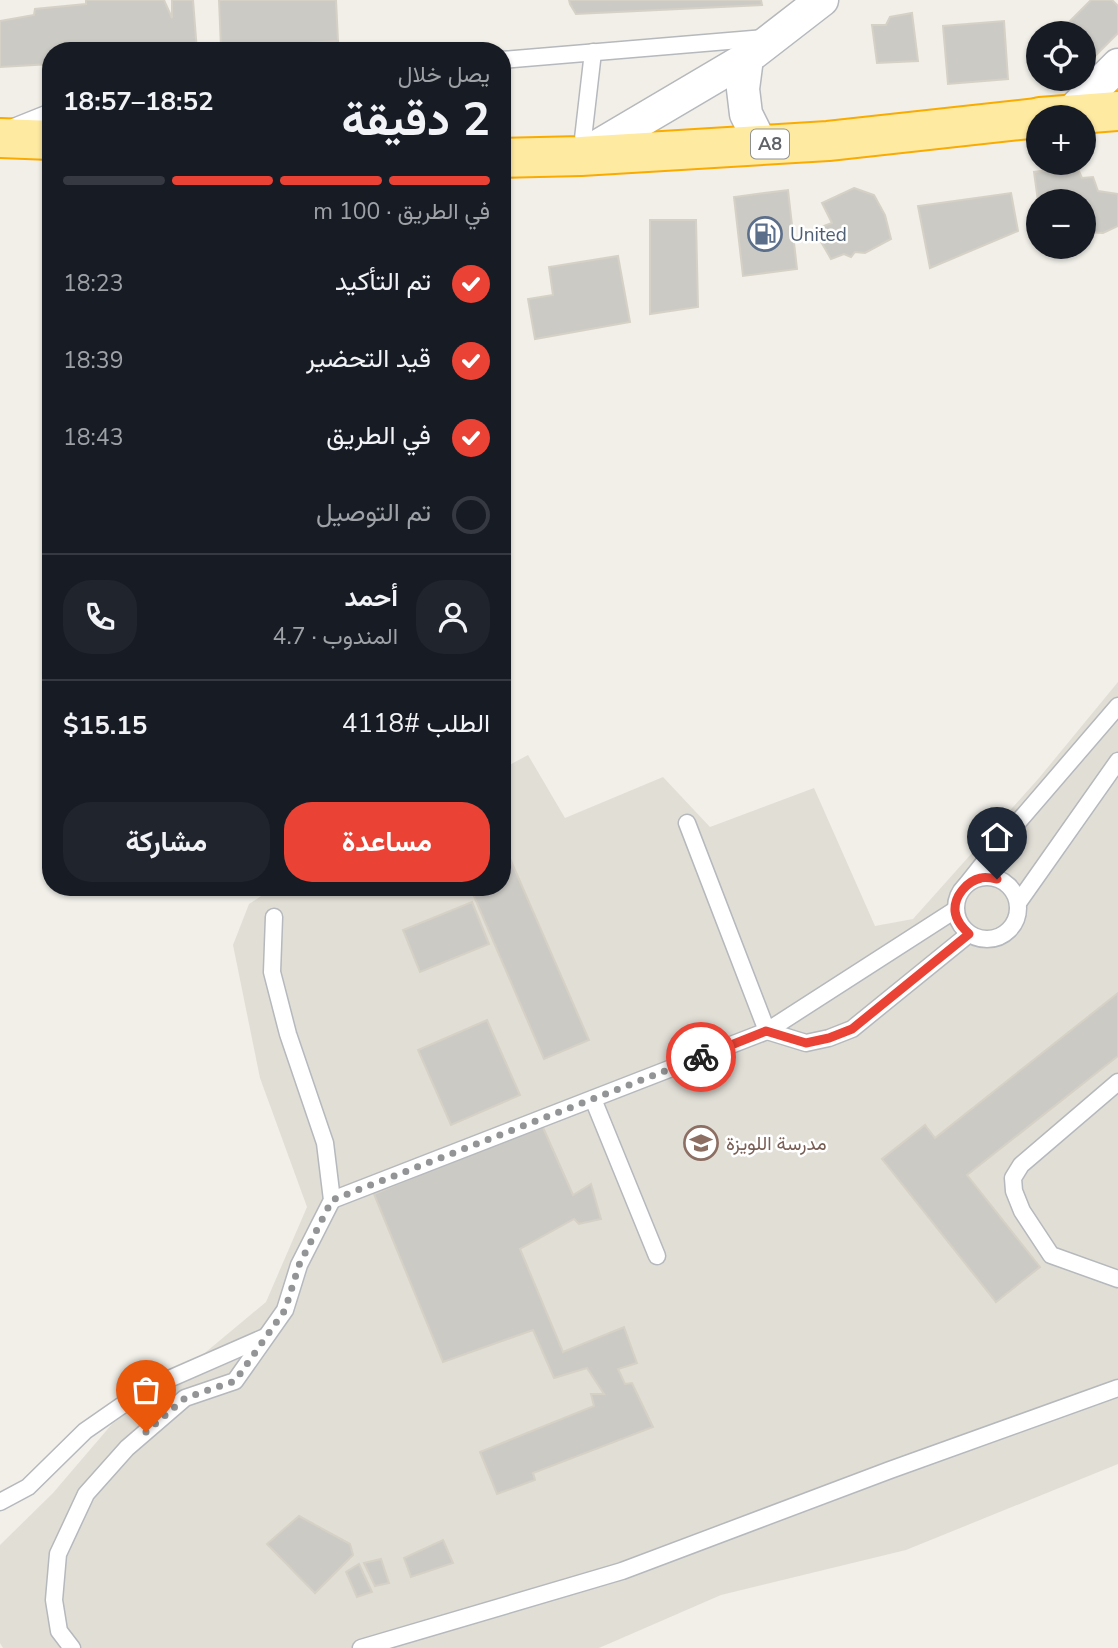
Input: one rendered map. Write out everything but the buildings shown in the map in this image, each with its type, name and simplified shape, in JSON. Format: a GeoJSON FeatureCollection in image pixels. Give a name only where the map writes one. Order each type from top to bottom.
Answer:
{"type":"FeatureCollection","features":[{"type":"Feature","properties":{"kind":"highway","name":"A8"},"geometry":{"type":"LineString","coordinates":[[1096,113],[1118,111]]}},
{"type":"Feature","properties":{"kind":"highway","name":"A8"},"geometry":{"type":"LineString","coordinates":[[511,158],[828,141],[1026,119]]}},
{"type":"Feature","properties":{"kind":"highway"},"geometry":{"type":"LineString","coordinates":[[0,138],[42,140]]}},
{"type":"Feature","properties":{"kind":"street"},"geometry":{"type":"LineString","coordinates":[[581,156],[747,58],[822,0]]}},
{"type":"Feature","properties":{"kind":"street"},"geometry":{"type":"LineString","coordinates":[[747,58],[743,89],[746,114],[761,144]]}},
{"type":"Feature","properties":{"kind":"street"},"geometry":{"type":"LineString","coordinates":[[1064,105],[1118,65]]}},
{"type":"Feature","properties":{"kind":"lane"},"geometry":{"type":"LineString","coordinates":[[511,59],[774,37]]}},
{"type":"Feature","properties":{"kind":"lane"},"geometry":{"type":"LineString","coordinates":[[581,156],[593,52]]}},
{"type":"Feature","properties":{"kind":"lane"},"geometry":{"type":"LineString","coordinates":[[0,133],[42,113]]}},
{"type":"Feature","properties":{"kind":"lane"},"geometry":{"type":"LineString","coordinates":[[967,884],[981,878],[997,879],[1011,888],[1018,903],[1017,917],[1010,930],[998,938],[983,939],[969,934],[960,924],[955,910],[958,896],[967,884],[994,850],[1118,706]]}},
{"type":"Feature","properties":{"kind":"lane"},"geometry":{"type":"LineString","coordinates":[[1018,903],[1118,761]]}},
{"type":"Feature","properties":{"kind":"lane"},"geometry":{"type":"LineString","coordinates":[[687,822],[766,1031]]}},
{"type":"Feature","properties":{"kind":"lane"},"geometry":{"type":"LineString","coordinates":[[332,1200],[766,1031],[955,910]]}},
{"type":"Feature","properties":{"kind":"lane"},"geometry":{"type":"LineString","coordinates":[[72,1648],[59,1631],[54,1600],[58,1554],[86,1494],[127,1448],[185,1398],[235,1381],[285,1310],[299,1265],[332,1200],[326,1143],[288,1034],[272,972],[274,917]]}},
{"type":"Feature","properties":{"kind":"lane"},"geometry":{"type":"LineString","coordinates":[[766,1031],[806,1043],[852,1029],[969,934]]}},
{"type":"Feature","properties":{"kind":"lane"},"geometry":{"type":"LineString","coordinates":[[1118,1082],[1021,1165],[1013,1178],[1014,1191],[1022,1211],[1052,1255],[1118,1279]]}},
{"type":"Feature","properties":{"kind":"lane"},"geometry":{"type":"LineString","coordinates":[[593,1099],[657,1256]]}},
{"type":"Feature","properties":{"kind":"lane"},"geometry":{"type":"LineString","coordinates":[[0,1502],[29,1487],[85,1431],[144,1390],[267,1336]]}},
{"type":"Feature","properties":{"kind":"lane"},"geometry":{"type":"LineString","coordinates":[[361,1648],[622,1571],[1118,1388]]}},
{"type":"Feature","properties":{"kind":"shaded area","name":"مدرسة اللويزة"},"geometry":{"type":"Polygon","coordinates":[[[1118,682],[1118,1464],[906,1550],[721,1595],[599,1648],[3,1648],[0,1643],[0,1545],[53,1493],[112,1424],[182,1372],[266,1302],[307,1207],[260,1078],[233,945],[249,904],[261,896],[511,896],[511,764],[528,755],[565,818],[663,777],[710,827],[814,788],[875,926],[913,919],[1039,778],[1118,682]]]}},
{"type":"Feature","properties":{"kind":"way so far"},"geometry":{"type":"LineString","coordinates":[[146,1432],[185,1398],[235,1381],[285,1310],[299,1265],[332,1200],[701,1057]]}},
{"type":"Feature","properties":{"kind":"place","name":"United"},"geometry":{"type":"Point","coordinates":[765,234]}},
{"type":"Feature","properties":{"kind":"place","name":"مدرسة اللويزة"},"geometry":{"type":"Point","coordinates":[701,1143]}},
{"type":"Feature","properties":{"kind":"route"},"geometry":{"type":"LineString","coordinates":[[701,1057],[766,1031],[806,1043],[852,1029],[969,934],[960,924],[955,910],[958,896],[967,884],[981,878],[997,879]]}}]}
